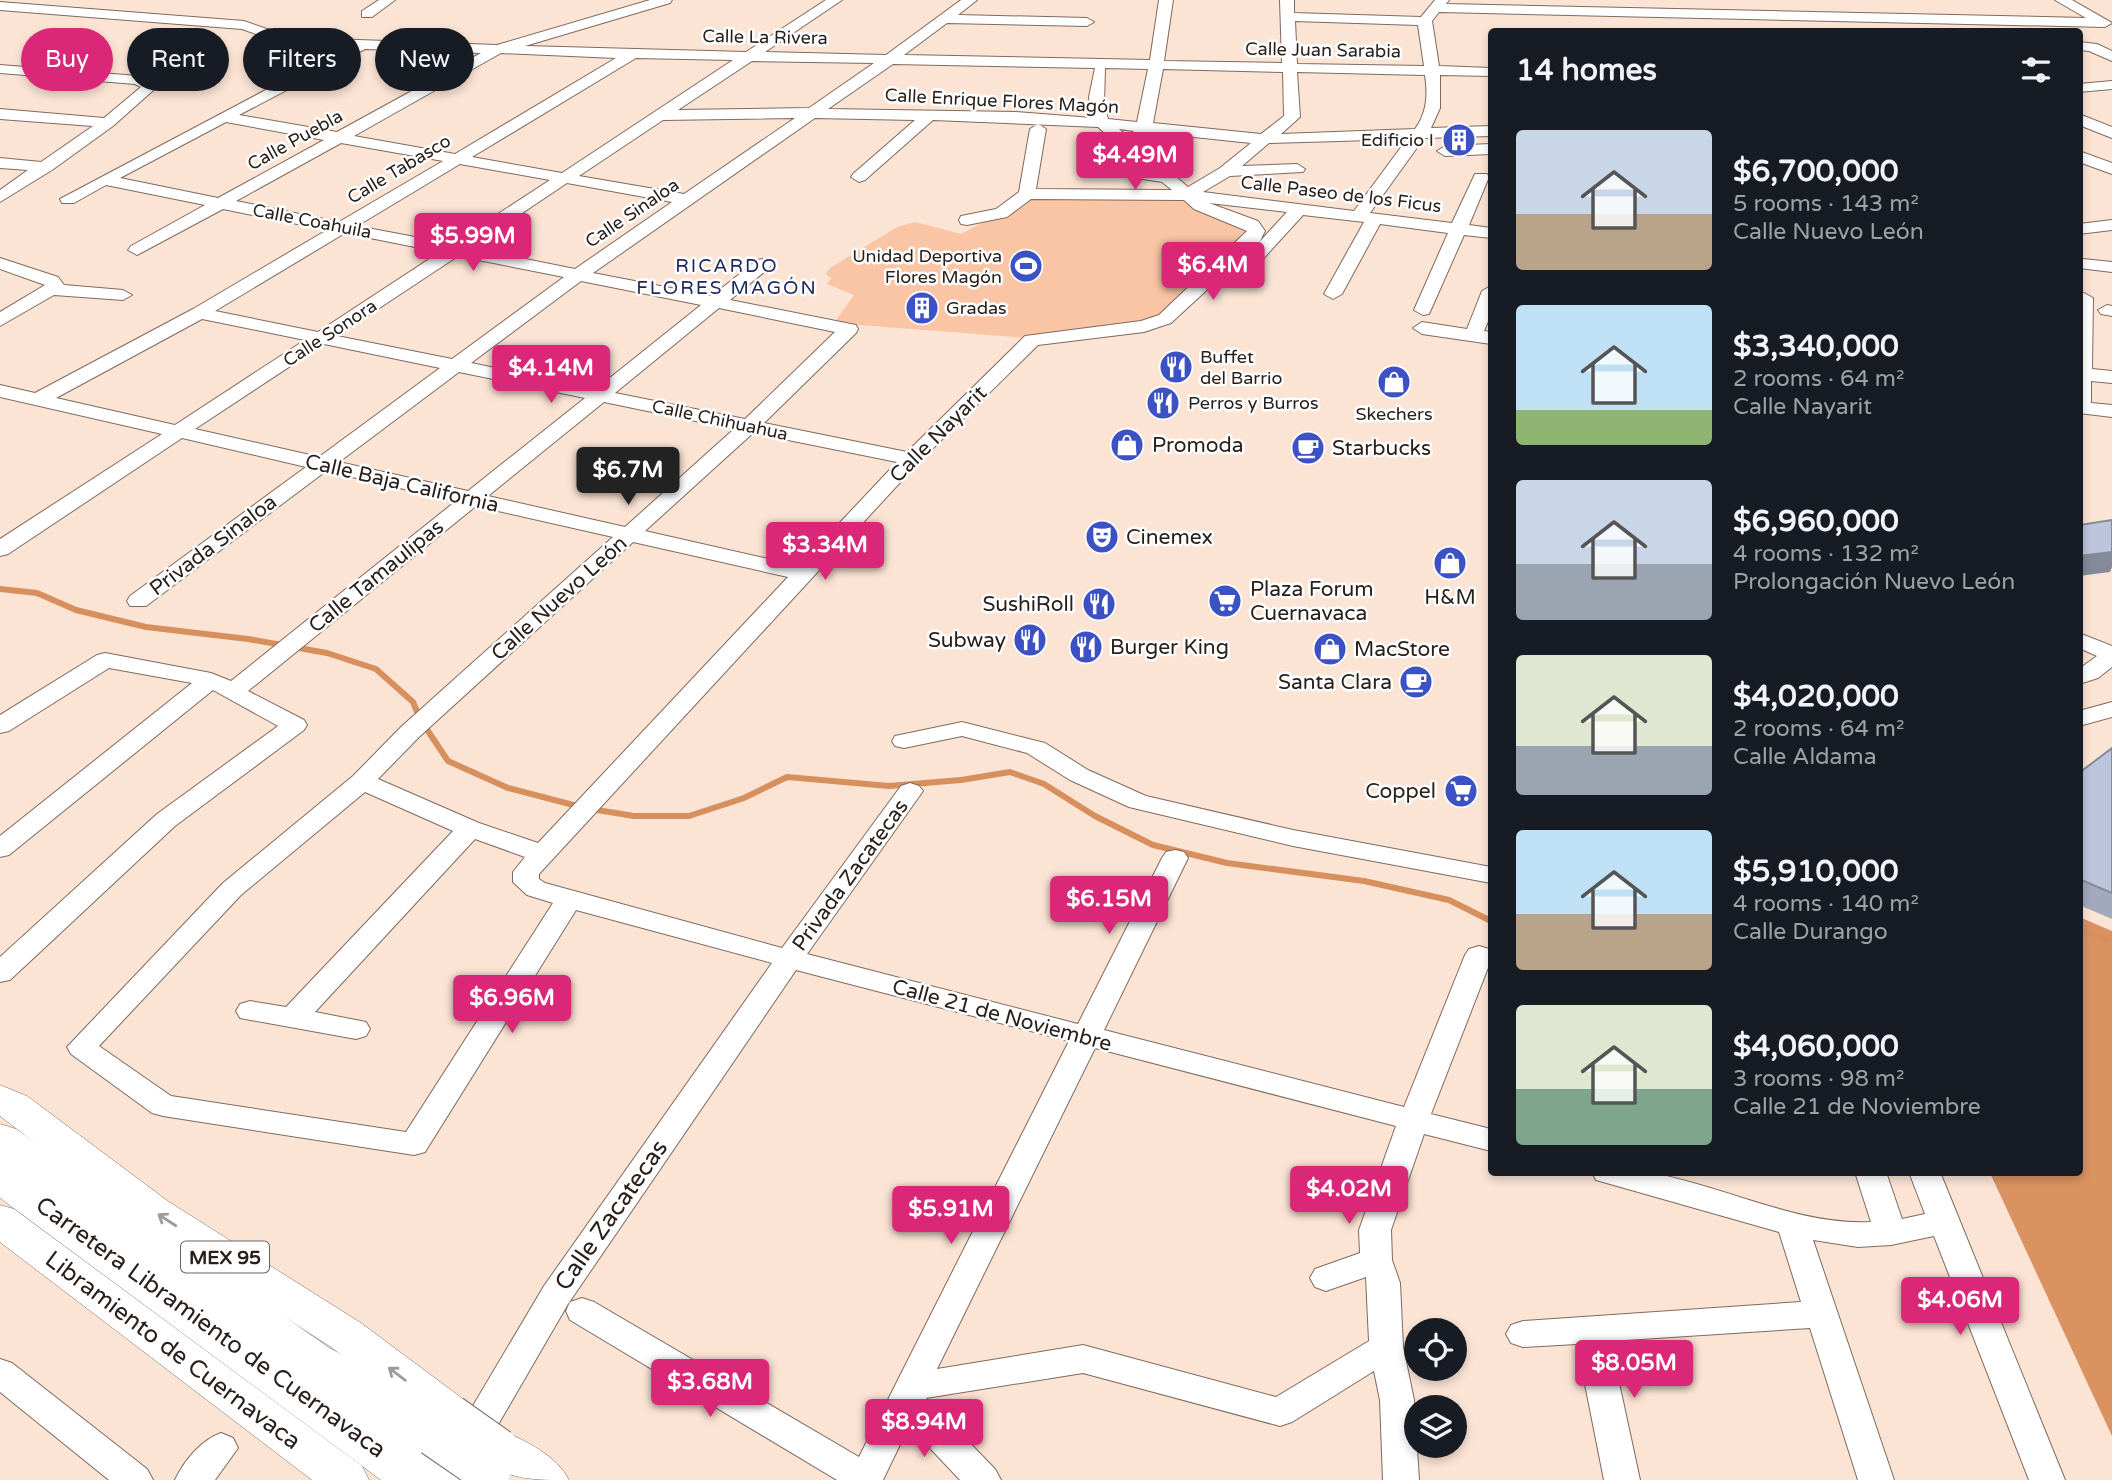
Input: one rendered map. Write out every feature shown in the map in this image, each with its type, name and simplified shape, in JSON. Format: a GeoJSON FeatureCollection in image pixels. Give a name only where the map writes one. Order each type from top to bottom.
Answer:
{"type":"FeatureCollection","features":[{"type":"Feature","properties":{"kind":"highway","name":"Carretera Libramiento de Cuernavaca"},"geometry":{"type":"LineString","coordinates":[[0,1141],[310,1361],[454,1458]]}},
{"type":"Feature","properties":{"kind":"highway","name":"Carretera Libramiento de Cuernavaca"},"geometry":{"type":"LineString","coordinates":[[0,1174],[454,1458]]}},
{"type":"Feature","properties":{"kind":"main road","name":"MEX 95"},"geometry":{"type":"LineString","coordinates":[[0,1099],[13,1105],[155,1213],[346,1335],[454,1458],[545,1480]]}},
{"type":"Feature","properties":{"kind":"main road","name":"Libramiento de Cuernavaca"},"geometry":{"type":"LineString","coordinates":[[0,1220],[346,1480]]}},
{"type":"Feature","properties":{"kind":"street"},"geometry":{"type":"LineString","coordinates":[[367,14],[388,0]]}},
{"type":"Feature","properties":{"kind":"street"},"geometry":{"type":"LineString","coordinates":[[498,49],[665,0]]}},
{"type":"Feature","properties":{"kind":"street","name":"Calle Sonora"},"geometry":{"type":"LineString","coordinates":[[4,543],[179,432],[835,0]]}},
{"type":"Feature","properties":{"kind":"street","name":"Calle Sinaloa"},"geometry":{"type":"LineString","coordinates":[[321,464],[578,275],[890,59],[970,0]]}},
{"type":"Feature","properties":{"kind":"street"},"geometry":{"type":"LineString","coordinates":[[1165,178],[1111,170],[1126,145],[1144,128],[1166,14],[1166,0]]}},
{"type":"Feature","properties":{"kind":"street"},"geometry":{"type":"LineString","coordinates":[[1100,71],[1096,102],[1102,123],[1187,195],[1226,171],[1292,117],[1287,0]]}},
{"type":"Feature","properties":{"kind":"street"},"geometry":{"type":"LineString","coordinates":[[1373,0],[1375,19]]}},
{"type":"Feature","properties":{"kind":"street"},"geometry":{"type":"LineString","coordinates":[[1711,0],[1770,28]]}},
{"type":"Feature","properties":{"kind":"street"},"geometry":{"type":"LineString","coordinates":[[1776,0],[1783,15]]}},
{"type":"Feature","properties":{"kind":"street"},"geometry":{"type":"LineString","coordinates":[[1858,0],[1869,17]]}},
{"type":"Feature","properties":{"kind":"street"},"geometry":{"type":"LineString","coordinates":[[1943,0],[1956,19]]}},
{"type":"Feature","properties":{"kind":"street"},"geometry":{"type":"LineString","coordinates":[[2062,0],[2108,25]]}},
{"type":"Feature","properties":{"kind":"street"},"geometry":{"type":"LineString","coordinates":[[1333,294],[1367,217],[1423,132],[1435,105],[1425,21],[1439,4],[1546,10],[1630,6],[1680,12],[1956,19],[2039,16],[2108,25]]}},
{"type":"Feature","properties":{"kind":"street","name":"Calle La Rivera"},"geometry":{"type":"LineString","coordinates":[[0,8],[252,28],[292,41],[633,54],[1154,66]]}},
{"type":"Feature","properties":{"kind":"street"},"geometry":{"type":"LineString","coordinates":[[1680,12],[1686,28]]}},
{"type":"Feature","properties":{"kind":"street"},"geometry":{"type":"LineString","coordinates":[[1820,16],[1850,28]]}},
{"type":"Feature","properties":{"kind":"street"},"geometry":{"type":"LineString","coordinates":[[1288,17],[1425,21]]}},
{"type":"Feature","properties":{"kind":"street"},"geometry":{"type":"LineString","coordinates":[[943,19],[1087,22]]}},
{"type":"Feature","properties":{"kind":"street"},"geometry":{"type":"LineString","coordinates":[[68,200],[364,44]]}},
{"type":"Feature","properties":{"kind":"street"},"geometry":{"type":"LineString","coordinates":[[2086,47],[2112,57]]}},
{"type":"Feature","properties":{"kind":"street","name":"Calle Puebla"},"geometry":{"type":"LineString","coordinates":[[137,250],[498,49]]}},
{"type":"Feature","properties":{"kind":"street","name":"Calle Tabasco"},"geometry":{"type":"LineString","coordinates":[[37,400],[199,313],[633,54]]}},
{"type":"Feature","properties":{"kind":"street","name":"Calle Juan Sarabia"},"geometry":{"type":"LineString","coordinates":[[1154,66],[1488,72]]}},
{"type":"Feature","properties":{"kind":"street"},"geometry":{"type":"LineString","coordinates":[[0,69],[138,80],[151,86],[108,123],[0,197]]}},
{"type":"Feature","properties":{"kind":"street"},"geometry":{"type":"LineString","coordinates":[[2083,88],[2112,85]]}},
{"type":"Feature","properties":{"kind":"street"},"geometry":{"type":"LineString","coordinates":[[0,114],[108,123]]}},
{"type":"Feature","properties":{"kind":"street","name":"Calle Enrique Flores Magón"},"geometry":{"type":"LineString","coordinates":[[663,115],[930,115],[1102,123],[1263,139],[1488,131]]}},
{"type":"Feature","properties":{"kind":"street"},"geometry":{"type":"LineString","coordinates":[[859,177],[930,115]]}},
{"type":"Feature","properties":{"kind":"street"},"geometry":{"type":"LineString","coordinates":[[224,117],[688,200]]}},
{"type":"Feature","properties":{"kind":"street"},"geometry":{"type":"LineString","coordinates":[[2085,122],[2112,122]]}},
{"type":"Feature","properties":{"kind":"street"},"geometry":{"type":"LineString","coordinates":[[2085,122],[2112,133]]}},
{"type":"Feature","properties":{"kind":"street"},"geometry":{"type":"LineString","coordinates":[[967,220],[1001,212],[1027,194],[1038,129]]}},
{"type":"Feature","properties":{"kind":"street"},"geometry":{"type":"LineString","coordinates":[[1445,151],[1488,149]]}},
{"type":"Feature","properties":{"kind":"street"},"geometry":{"type":"LineString","coordinates":[[2083,158],[2112,169]]}},
{"type":"Feature","properties":{"kind":"street"},"geometry":{"type":"LineString","coordinates":[[0,163],[46,167]]}},
{"type":"Feature","properties":{"kind":"street"},"geometry":{"type":"LineString","coordinates":[[1226,171],[1297,169]]}},
{"type":"Feature","properties":{"kind":"street"},"geometry":{"type":"LineString","coordinates":[[1481,177],[1423,319],[1482,337],[1488,306]]}},
{"type":"Feature","properties":{"kind":"street","name":"Calle Coahuila"},"geometry":{"type":"LineString","coordinates":[[104,180],[849,329]]}},
{"type":"Feature","properties":{"kind":"street","name":"Calle Paseo de los Ficus"},"geometry":{"type":"LineString","coordinates":[[1027,194],[1187,195],[1488,233]]}},
{"type":"Feature","properties":{"kind":"street","name":"Calle Nayarit"},"geometry":{"type":"LineString","coordinates":[[534,863],[911,459],[1032,340],[1144,326],[1165,319],[1254,237],[1256,231],[1252,225],[1200,205],[1187,195]]}},
{"type":"Feature","properties":{"kind":"street"},"geometry":{"type":"LineString","coordinates":[[1237,277],[1299,209]]}},
{"type":"Feature","properties":{"kind":"street"},"geometry":{"type":"LineString","coordinates":[[2083,229],[2112,225]]}},
{"type":"Feature","properties":{"kind":"street"},"geometry":{"type":"LineString","coordinates":[[0,262],[52,281],[55,285],[0,320]]}},
{"type":"Feature","properties":{"kind":"street","name":"Calle Tamaulipas"},"geometry":{"type":"LineString","coordinates":[[0,849],[221,686],[291,645],[763,264]]}},
{"type":"Feature","properties":{"kind":"street"},"geometry":{"type":"LineString","coordinates":[[2083,264],[2112,267]]}},
{"type":"Feature","properties":{"kind":"street"},"geometry":{"type":"LineString","coordinates":[[51,289],[123,295]]}},
{"type":"Feature","properties":{"kind":"street"},"geometry":{"type":"LineString","coordinates":[[2083,336],[2084,298]]}},
{"type":"Feature","properties":{"kind":"street","name":"Calle Chihuahua"},"geometry":{"type":"LineString","coordinates":[[199,313],[911,459]]}},
{"type":"Feature","properties":{"kind":"street","name":"Calle Nuevo León"},"geometry":{"type":"LineString","coordinates":[[569,899],[414,1144],[163,1105],[81,1047],[232,889],[362,781],[410,732],[749,426],[849,329]]}},
{"type":"Feature","properties":{"kind":"street"},"geometry":{"type":"LineString","coordinates":[[2083,374],[2112,377]]}},
{"type":"Feature","properties":{"kind":"street","name":"Calle Baja California"},"geometry":{"type":"LineString","coordinates":[[0,391],[803,574]]}},
{"type":"Feature","properties":{"kind":"street"},"geometry":{"type":"LineString","coordinates":[[2083,407],[2112,411]]}},
{"type":"Feature","properties":{"kind":"street","name":"Privada Sinaloa"},"geometry":{"type":"LineString","coordinates":[[138,601],[321,464]]}},
{"type":"Feature","properties":{"kind":"street"},"geometry":{"type":"LineString","coordinates":[[2083,642],[2112,655],[2083,676]]}},
{"type":"Feature","properties":{"kind":"street"},"geometry":{"type":"LineString","coordinates":[[0,726],[105,660],[221,686],[295,725],[166,820],[0,973]]}},
{"type":"Feature","properties":{"kind":"street"},"geometry":{"type":"LineString","coordinates":[[2083,718],[2112,709]]}},
{"type":"Feature","properties":{"kind":"street"},"geometry":{"type":"LineString","coordinates":[[904,741],[962,729],[1036,748],[1080,775],[1138,802],[1293,838],[1488,874]]}},
{"type":"Feature","properties":{"kind":"street","name":"Calle 21 de Noviembre"},"geometry":{"type":"LineString","coordinates":[[362,781],[470,829],[534,863],[526,882],[536,889],[1085,1037],[1488,1139]]}},
{"type":"Feature","properties":{"kind":"street","name":"Privada Zacatecas"},"geometry":{"type":"LineString","coordinates":[[789,959],[910,791]]}},
{"type":"Feature","properties":{"kind":"street"},"geometry":{"type":"LineString","coordinates":[[293,1018],[470,829]]}},
{"type":"Feature","properties":{"kind":"street"},"geometry":{"type":"LineString","coordinates":[[582,1311],[865,1479],[1175,858]]}},
{"type":"Feature","properties":{"kind":"street"},"geometry":{"type":"LineString","coordinates":[[1401,1480],[1397,1400],[1386,1347],[1384,1283],[1376,1260],[1375,1230],[1414,1119],[1479,955]]}},
{"type":"Feature","properties":{"kind":"street","name":"Calle Zacatecas"},"geometry":{"type":"LineString","coordinates":[[454,1458],[556,1295],[789,959]]}},
{"type":"Feature","properties":{"kind":"street"},"geometry":{"type":"LineString","coordinates":[[250,1011],[356,1029]]}},
{"type":"Feature","properties":{"kind":"street"},"geometry":{"type":"LineString","coordinates":[[1621,1176],[1792,1224],[1858,1235],[1891,1233],[1944,1222]]}},
{"type":"Feature","properties":{"kind":"street"},"geometry":{"type":"LineString","coordinates":[[1871,1176],[1891,1233]]}},
{"type":"Feature","properties":{"kind":"street"},"geometry":{"type":"LineString","coordinates":[[1926,1176],[2047,1480]]}},
{"type":"Feature","properties":{"kind":"street"},"geometry":{"type":"LineString","coordinates":[[1792,1224],[1876,1480]]}},
{"type":"Feature","properties":{"kind":"street"},"geometry":{"type":"LineString","coordinates":[[1326,1278],[1376,1260]]}},
{"type":"Feature","properties":{"kind":"street"},"geometry":{"type":"LineString","coordinates":[[1523,1334],[1822,1314]]}},
{"type":"Feature","properties":{"kind":"street"},"geometry":{"type":"LineString","coordinates":[[1591,1331],[1622,1480]]}},
{"type":"Feature","properties":{"kind":"street"},"geometry":{"type":"LineString","coordinates":[[908,1393],[1083,1359],[1280,1412],[1386,1347]]}},
{"type":"Feature","properties":{"kind":"street"},"geometry":{"type":"LineString","coordinates":[[0,1373],[135,1480]]}},
{"type":"Feature","properties":{"kind":"street"},"geometry":{"type":"LineString","coordinates":[[908,1393],[983,1480]]}},
{"type":"Feature","properties":{"kind":"street"},"geometry":{"type":"LineString","coordinates":[[193,1480],[221,1448]]}},
{"type":"Feature","properties":{"kind":"shaded area","name":"Unidad Deportiva Flores Magón"},"geometry":{"type":"Polygon","coordinates":[[[1178,196],[1251,231],[1160,318],[1027,338],[860,325],[836,320],[854,295],[827,284],[831,278],[826,274],[830,268],[897,227],[915,222],[961,234],[1028,199],[1178,196]]]}},
{"type":"Feature","properties":{"kind":"shaded area"},"geometry":{"type":"Polygon","coordinates":[[[2083,919],[2112,931],[2112,1436],[1991,1176],[2083,1176],[2083,919]]]}},
{"type":"Feature","properties":{"kind":"building"},"geometry":{"type":"Polygon","coordinates":[[[2112,520],[2112,552],[2083,556],[2083,524],[2112,520]]]}},
{"type":"Feature","properties":{"kind":"building"},"geometry":{"type":"Polygon","coordinates":[[[2112,748],[2112,893],[2083,881],[2083,770],[2112,748]]]}},
{"type":"Feature","properties":{"kind":"waterway"},"geometry":{"type":"LineString","coordinates":[[0,589],[37,593],[76,610],[146,627],[248,639],[327,653],[376,669],[413,702],[420,719],[448,761],[508,788],[581,807]]}},
{"type":"Feature","properties":{"kind":"waterway"},"geometry":{"type":"LineString","coordinates":[[591,809],[634,816],[689,816],[744,798],[787,777],[889,786],[961,780],[1010,772],[1044,784],[1095,816],[1153,845],[1227,863],[1364,881],[1449,900],[1488,920]]}},
{"type":"Feature","properties":{"kind":"waterway"},"geometry":{"type":"LineString","coordinates":[[2083,931],[2112,943]]}},
{"type":"Feature","properties":{"kind":"place","name":"Edificio I"},"geometry":{"type":"Point","coordinates":[1459,140]}},
{"type":"Feature","properties":{"kind":"place","name":"Unidad Deportiva Flores Magón"},"geometry":{"type":"Point","coordinates":[1026,266]}},
{"type":"Feature","properties":{"kind":"place","name":"Gradas"},"geometry":{"type":"Point","coordinates":[922,308]}},
{"type":"Feature","properties":{"kind":"place","name":"Buffet del Barrio"},"geometry":{"type":"Point","coordinates":[1176,367]}},
{"type":"Feature","properties":{"kind":"place","name":"Skechers"},"geometry":{"type":"Point","coordinates":[1394,382]}},
{"type":"Feature","properties":{"kind":"place","name":"Perros y Burros"},"geometry":{"type":"Point","coordinates":[1163,403]}},
{"type":"Feature","properties":{"kind":"place","name":"Promoda"},"geometry":{"type":"Point","coordinates":[1127,445]}},
{"type":"Feature","properties":{"kind":"place","name":"Starbucks"},"geometry":{"type":"Point","coordinates":[1308,448]}},
{"type":"Feature","properties":{"kind":"place","name":"Cinemex"},"geometry":{"type":"Point","coordinates":[1102,537]}},
{"type":"Feature","properties":{"kind":"place","name":"H&M"},"geometry":{"type":"Point","coordinates":[1450,563]}},
{"type":"Feature","properties":{"kind":"place","name":"Plaza Forum Cuernavaca"},"geometry":{"type":"Point","coordinates":[1225,601]}},
{"type":"Feature","properties":{"kind":"place","name":"SushiRoll"},"geometry":{"type":"Point","coordinates":[1099,604]}},
{"type":"Feature","properties":{"kind":"place","name":"Subway"},"geometry":{"type":"Point","coordinates":[1030,640]}},
{"type":"Feature","properties":{"kind":"place","name":"Burger King"},"geometry":{"type":"Point","coordinates":[1086,647]}},
{"type":"Feature","properties":{"kind":"place","name":"MacStore"},"geometry":{"type":"Point","coordinates":[1330,649]}},
{"type":"Feature","properties":{"kind":"place","name":"Santa Clara"},"geometry":{"type":"Point","coordinates":[1416,682]}},
{"type":"Feature","properties":{"kind":"place","name":"Coppel"},"geometry":{"type":"Point","coordinates":[1461,791]}},
{"type":"Feature","properties":{"kind":"district","name":"RICARDO FLORES MAGÓN"},"geometry":{"type":"Point","coordinates":[727,276]}}]}
